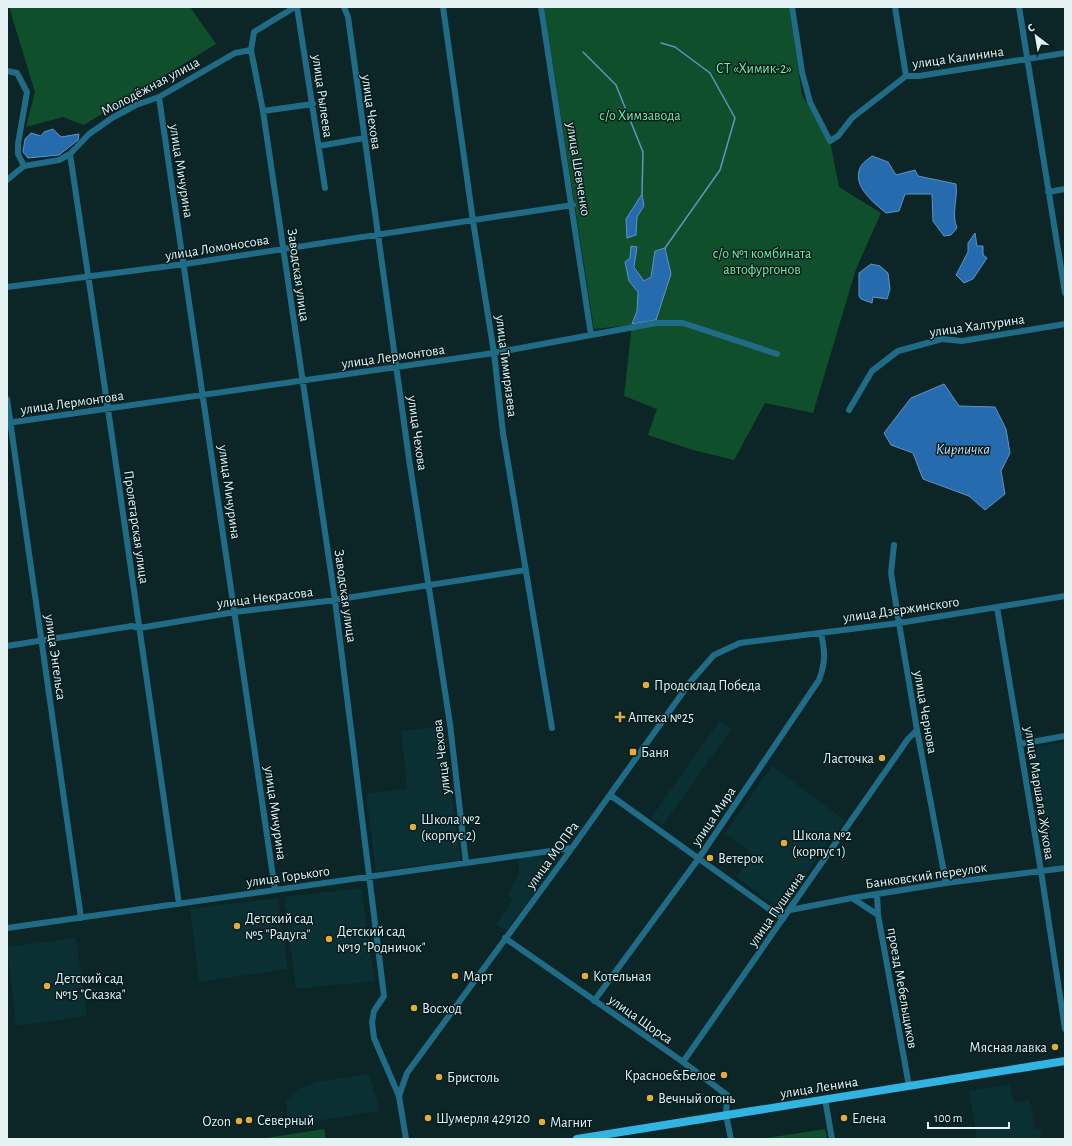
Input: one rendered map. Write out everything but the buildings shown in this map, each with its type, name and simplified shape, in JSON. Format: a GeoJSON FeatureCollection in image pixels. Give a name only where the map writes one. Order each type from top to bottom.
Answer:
{"type":"FeatureCollection","features":[{"type":"Feature","properties":{"kind":"main road","name":"улица Ленина"},"geometry":{"type":"LineString","coordinates":[[577,1139],[1065,1061]]}},
{"type":"Feature","properties":{"kind":"street"},"geometry":{"type":"LineString","coordinates":[[250,50],[254,32],[296,7]]}},
{"type":"Feature","properties":{"kind":"street","name":"улица Рылеева"},"geometry":{"type":"LineString","coordinates":[[296,7],[313,104],[325,188]]}},
{"type":"Feature","properties":{"kind":"street","name":"улица Чехова"},"geometry":{"type":"LineString","coordinates":[[344,7],[348,17],[397,368],[450,724],[466,863]]}},
{"type":"Feature","properties":{"kind":"street","name":"улица Тимирязева"},"geometry":{"type":"LineString","coordinates":[[443,7],[473,221],[494,353],[503,434],[552,728]]}},
{"type":"Feature","properties":{"kind":"street","name":"улица Шевченко"},"geometry":{"type":"LineString","coordinates":[[541,7],[573,205],[591,334]]}},
{"type":"Feature","properties":{"kind":"street","name":"улица Калинина"},"geometry":{"type":"LineString","coordinates":[[792,7],[802,72],[810,102],[830,141],[838,136],[852,118],[906,76],[919,76],[1065,53]]}},
{"type":"Feature","properties":{"kind":"street"},"geometry":{"type":"LineString","coordinates":[[895,7],[906,76]]}},
{"type":"Feature","properties":{"kind":"street"},"geometry":{"type":"LineString","coordinates":[[1019,7],[1065,293]]}},
{"type":"Feature","properties":{"kind":"street","name":"Молодёжная улица"},"geometry":{"type":"LineString","coordinates":[[7,180],[24,166],[59,160],[70,154],[89,134],[112,118],[136,105],[159,97],[235,53],[250,50]]}},
{"type":"Feature","properties":{"kind":"street","name":"Заводская улица"},"geometry":{"type":"LineString","coordinates":[[250,50],[263,111],[335,600],[370,877],[384,996],[374,1011],[372,1022],[374,1038],[399,1096],[406,1139]]}},
{"type":"Feature","properties":{"kind":"street"},"geometry":{"type":"LineString","coordinates":[[7,71],[17,73],[27,92],[18,144],[18,154],[24,166]]}},
{"type":"Feature","properties":{"kind":"street","name":"улица Мичурина"},"geometry":{"type":"LineString","coordinates":[[159,97],[185,264],[275,890]]}},
{"type":"Feature","properties":{"kind":"street"},"geometry":{"type":"LineString","coordinates":[[263,111],[313,104]]}},
{"type":"Feature","properties":{"kind":"street"},"geometry":{"type":"LineString","coordinates":[[319,146],[364,138]]}},
{"type":"Feature","properties":{"kind":"street","name":"Пролетарская улица"},"geometry":{"type":"LineString","coordinates":[[70,154],[180,904]]}},
{"type":"Feature","properties":{"kind":"street"},"geometry":{"type":"LineString","coordinates":[[1048,192],[1065,189]]}},
{"type":"Feature","properties":{"kind":"street","name":"улица Ломоносова"},"geometry":{"type":"LineString","coordinates":[[7,287],[185,264],[573,205]]}},
{"type":"Feature","properties":{"kind":"street","name":"улица Лермонтова"},"geometry":{"type":"LineString","coordinates":[[9,423],[203,394],[397,368],[494,353],[656,323],[682,323],[777,354]]}},
{"type":"Feature","properties":{"kind":"street","name":"улица Халтурина"},"geometry":{"type":"LineString","coordinates":[[849,410],[872,371],[898,351],[942,339],[962,341],[1065,324]]}},
{"type":"Feature","properties":{"kind":"street","name":"улица Энгельса"},"geometry":{"type":"LineString","coordinates":[[7,399],[9,423],[42,641],[81,918]]}},
{"type":"Feature","properties":{"kind":"street","name":"улица Чернова"},"geometry":{"type":"LineString","coordinates":[[894,545],[891,572],[917,730],[946,883]]}},
{"type":"Feature","properties":{"kind":"street","name":"улица Некрасова"},"geometry":{"type":"LineString","coordinates":[[7,646],[132,626],[139,628],[235,612],[335,600],[526,570]]}},
{"type":"Feature","properties":{"kind":"street","name":"улица Дзержинского"},"geometry":{"type":"LineString","coordinates":[[740,643],[899,623],[1065,596]]}},
{"type":"Feature","properties":{"kind":"street","name":"улица Маршала Жукова"},"geometry":{"type":"LineString","coordinates":[[997,607],[1041,871],[1065,1030]]}},
{"type":"Feature","properties":{"kind":"street","name":"улица Мира"},"geometry":{"type":"LineString","coordinates":[[594,1001],[699,858],[820,680],[825,664],[821,633]]}},
{"type":"Feature","properties":{"kind":"street","name":"улица МОПРа"},"geometry":{"type":"LineString","coordinates":[[399,1096],[407,1073],[572,848],[691,681],[714,656],[740,643]]}},
{"type":"Feature","properties":{"kind":"street","name":"улица Пушкина"},"geometry":{"type":"LineString","coordinates":[[683,1062],[908,739],[917,730]]}},
{"type":"Feature","properties":{"kind":"street"},"geometry":{"type":"LineString","coordinates":[[1020,744],[1065,736]]}},
{"type":"Feature","properties":{"kind":"street"},"geometry":{"type":"LineString","coordinates":[[610,795],[783,919]]}},
{"type":"Feature","properties":{"kind":"street","name":"улица Горького"},"geometry":{"type":"LineString","coordinates":[[7,928],[572,848]]}},
{"type":"Feature","properties":{"kind":"street","name":"Банковский переулок"},"geometry":{"type":"LineString","coordinates":[[790,910],[852,898],[946,883],[1065,868]]}},
{"type":"Feature","properties":{"kind":"street","name":"проезд Мебельщиков"},"geometry":{"type":"LineString","coordinates":[[877,894],[878,915],[909,1086]]}},
{"type":"Feature","properties":{"kind":"street"},"geometry":{"type":"LineString","coordinates":[[852,898],[878,915]]}},
{"type":"Feature","properties":{"kind":"street","name":"улица Щорса"},"geometry":{"type":"LineString","coordinates":[[505,938],[683,1062],[727,1095],[726,1115]]}},
{"type":"Feature","properties":{"kind":"street"},"geometry":{"type":"LineString","coordinates":[[825,1099],[832,1139]]}},
{"type":"Feature","properties":{"kind":"street"},"geometry":{"type":"LineString","coordinates":[[726,1115],[731,1139]]}},
{"type":"Feature","properties":{"kind":"shaded area"},"geometry":{"type":"Polygon","coordinates":[[[720,720],[732,729],[662,826],[651,818],[720,720]]]}},
{"type":"Feature","properties":{"kind":"shaded area","name":"Школа №2 (корпус 2)"},"geometry":{"type":"Polygon","coordinates":[[[443,726],[460,860],[376,871],[366,794],[407,788],[401,731],[443,726]]]}},
{"type":"Feature","properties":{"kind":"shaded area"},"geometry":{"type":"Polygon","coordinates":[[[1065,742],[1065,864],[1048,867],[1030,748],[1065,742]]]}},
{"type":"Feature","properties":{"kind":"shaded area","name":"Школа №2 (корпус 1)"},"geometry":{"type":"Polygon","coordinates":[[[772,766],[845,820],[780,909],[736,877],[753,854],[725,833],[772,766]]]}},
{"type":"Feature","properties":{"kind":"shaded area"},"geometry":{"type":"Polygon","coordinates":[[[538,856],[554,867],[506,931],[496,924],[513,900],[508,895],[519,873],[519,858],[538,856]]]}},
{"type":"Feature","properties":{"kind":"shaded area","name":"Детский сад №19 \"Родничок\""},"geometry":{"type":"Polygon","coordinates":[[[361,888],[375,981],[296,989],[284,897],[361,888]]]}},
{"type":"Feature","properties":{"kind":"shaded area","name":"Детский сад №5 \"Радуга\""},"geometry":{"type":"Polygon","coordinates":[[[278,898],[288,969],[199,982],[190,909],[278,898]]]}},
{"type":"Feature","properties":{"kind":"shaded area","name":"Детский сад №15 \"Сказка\""},"geometry":{"type":"Polygon","coordinates":[[[76,938],[87,1016],[16,1026],[7,947],[76,938]]]}},
{"type":"Feature","properties":{"kind":"shaded area"},"geometry":{"type":"Polygon","coordinates":[[[369,1074],[380,1111],[293,1124],[293,1122],[288,1122],[286,1102],[300,1089],[316,1082],[369,1074]]]}},
{"type":"Feature","properties":{"kind":"shaded area"},"geometry":{"type":"Polygon","coordinates":[[[1010,1084],[1014,1103],[1030,1100],[1035,1130],[1040,1129],[1042,1139],[977,1139],[969,1091],[1010,1084]]]}},
{"type":"Feature","properties":{"kind":"green space"},"geometry":{"type":"Polygon","coordinates":[[[9,7],[190,7],[216,44],[84,125],[63,117],[26,127],[35,92],[9,7]]]}},
{"type":"Feature","properties":{"kind":"green space"},"geometry":{"type":"Polygon","coordinates":[[[544,7],[789,7],[802,95],[830,141],[839,187],[881,213],[856,269],[813,413],[765,403],[734,460],[693,450],[648,435],[657,409],[624,396],[632,325],[594,329],[544,7]],[[665,248],[655,251],[651,277],[644,281],[630,258],[625,262],[629,281],[638,292],[637,311],[665,248]]]}},
{"type":"Feature","properties":{"kind":"green space"},"geometry":{"type":"Polygon","coordinates":[[[324,1129],[326,1139],[260,1139],[324,1129]]]}},
{"type":"Feature","properties":{"kind":"green space"},"geometry":{"type":"Polygon","coordinates":[[[825,1129],[827,1139],[760,1139],[825,1129]]]}},
{"type":"Feature","properties":{"kind":"water"},"geometry":{"type":"Polygon","coordinates":[[[53,129],[61,137],[79,134],[78,140],[59,155],[28,158],[23,152],[25,139],[31,133],[41,136],[44,132],[53,129]]]}},
{"type":"Feature","properties":{"kind":"water"},"geometry":{"type":"Polygon","coordinates":[[[872,156],[888,162],[896,175],[915,170],[918,176],[956,184],[955,222],[957,228],[951,235],[944,236],[933,221],[932,194],[905,194],[899,211],[886,213],[870,199],[862,188],[858,175],[862,164],[872,156]]]}},
{"type":"Feature","properties":{"kind":"water"},"geometry":{"type":"Polygon","coordinates":[[[642,194],[644,206],[637,217],[636,235],[627,238],[626,219],[642,194]]]}},
{"type":"Feature","properties":{"kind":"water"},"geometry":{"type":"Polygon","coordinates":[[[975,233],[977,246],[983,246],[983,255],[987,258],[973,279],[964,283],[956,275],[968,252],[968,243],[975,233]]]}},
{"type":"Feature","properties":{"kind":"water"},"geometry":{"type":"Polygon","coordinates":[[[631,246],[637,247],[634,267],[644,281],[651,277],[655,251],[665,248],[671,274],[656,320],[632,324],[637,311],[638,292],[629,281],[625,262],[630,258],[631,246]]]}},
{"type":"Feature","properties":{"kind":"water"},"geometry":{"type":"Polygon","coordinates":[[[871,264],[880,266],[888,273],[890,289],[887,299],[873,297],[872,303],[861,299],[859,296],[859,273],[871,264]]]}},
{"type":"Feature","properties":{"kind":"water","name":"Кирпичка"},"geometry":{"type":"Polygon","coordinates":[[[944,384],[959,406],[995,407],[1006,429],[1010,453],[1001,471],[1005,494],[985,510],[969,496],[923,479],[913,453],[891,445],[884,433],[911,398],[944,384]]]}},
{"type":"Feature","properties":{"kind":"waterway"},"geometry":{"type":"LineString","coordinates":[[661,43],[675,47],[710,73],[735,118],[720,170],[665,248]]}},
{"type":"Feature","properties":{"kind":"waterway"},"geometry":{"type":"LineString","coordinates":[[583,52],[616,85],[643,152],[642,194]]}},
{"type":"Feature","properties":{"kind":"place","name":"Продсклад Победа"},"geometry":{"type":"Point","coordinates":[646,685]}},
{"type":"Feature","properties":{"kind":"place","name":"Аптека №25"},"geometry":{"type":"Point","coordinates":[620,717]}},
{"type":"Feature","properties":{"kind":"place","name":"Баня"},"geometry":{"type":"Point","coordinates":[633,752]}},
{"type":"Feature","properties":{"kind":"place","name":"Ласточка"},"geometry":{"type":"Point","coordinates":[882,758]}},
{"type":"Feature","properties":{"kind":"place","name":"Школа №2 (корпус 2)"},"geometry":{"type":"Point","coordinates":[413,827]}},
{"type":"Feature","properties":{"kind":"place","name":"Школа №2 (корпус 1)"},"geometry":{"type":"Point","coordinates":[784,843]}},
{"type":"Feature","properties":{"kind":"place","name":"Ветерок"},"geometry":{"type":"Point","coordinates":[710,858]}},
{"type":"Feature","properties":{"kind":"place","name":"Детский сад №5 \"Радуга\""},"geometry":{"type":"Point","coordinates":[237,926]}},
{"type":"Feature","properties":{"kind":"place","name":"Детский сад №19 \"Родничок\""},"geometry":{"type":"Point","coordinates":[329,939]}},
{"type":"Feature","properties":{"kind":"place","name":"Март"},"geometry":{"type":"Point","coordinates":[455,976]}},
{"type":"Feature","properties":{"kind":"place","name":"Котельная"},"geometry":{"type":"Point","coordinates":[585,976]}},
{"type":"Feature","properties":{"kind":"place","name":"Детский сад №15 \"Сказка\""},"geometry":{"type":"Point","coordinates":[47,986]}},
{"type":"Feature","properties":{"kind":"place","name":"Восход"},"geometry":{"type":"Point","coordinates":[414,1008]}},
{"type":"Feature","properties":{"kind":"place","name":"Мясная лавка"},"geometry":{"type":"Point","coordinates":[1055,1047]}},
{"type":"Feature","properties":{"kind":"place","name":"Красное&Белое"},"geometry":{"type":"Point","coordinates":[724,1075]}},
{"type":"Feature","properties":{"kind":"place","name":"Бристоль"},"geometry":{"type":"Point","coordinates":[439,1077]}},
{"type":"Feature","properties":{"kind":"place","name":"Вечный огонь"},"geometry":{"type":"Point","coordinates":[650,1098]}},
{"type":"Feature","properties":{"kind":"place","name":"Шумерля 429120"},"geometry":{"type":"Point","coordinates":[428,1118]}},
{"type":"Feature","properties":{"kind":"place","name":"Елена"},"geometry":{"type":"Point","coordinates":[844,1118]}},
{"type":"Feature","properties":{"kind":"place","name":"Северный"},"geometry":{"type":"Point","coordinates":[249,1120]}},
{"type":"Feature","properties":{"kind":"place","name":"Ozon"},"geometry":{"type":"Point","coordinates":[239,1121]}},
{"type":"Feature","properties":{"kind":"place","name":"Магнит"},"geometry":{"type":"Point","coordinates":[542,1122]}},
{"type":"Feature","properties":{"kind":"park label","name":"СТ «Химик-2»"},"geometry":{"type":"Point","coordinates":[754,68]}},
{"type":"Feature","properties":{"kind":"park label","name":"с/о Химзавода"},"geometry":{"type":"Point","coordinates":[640,115]}},
{"type":"Feature","properties":{"kind":"park label","name":"с/о №1 комбината автофургонов"},"geometry":{"type":"Point","coordinates":[762,262]}}]}
